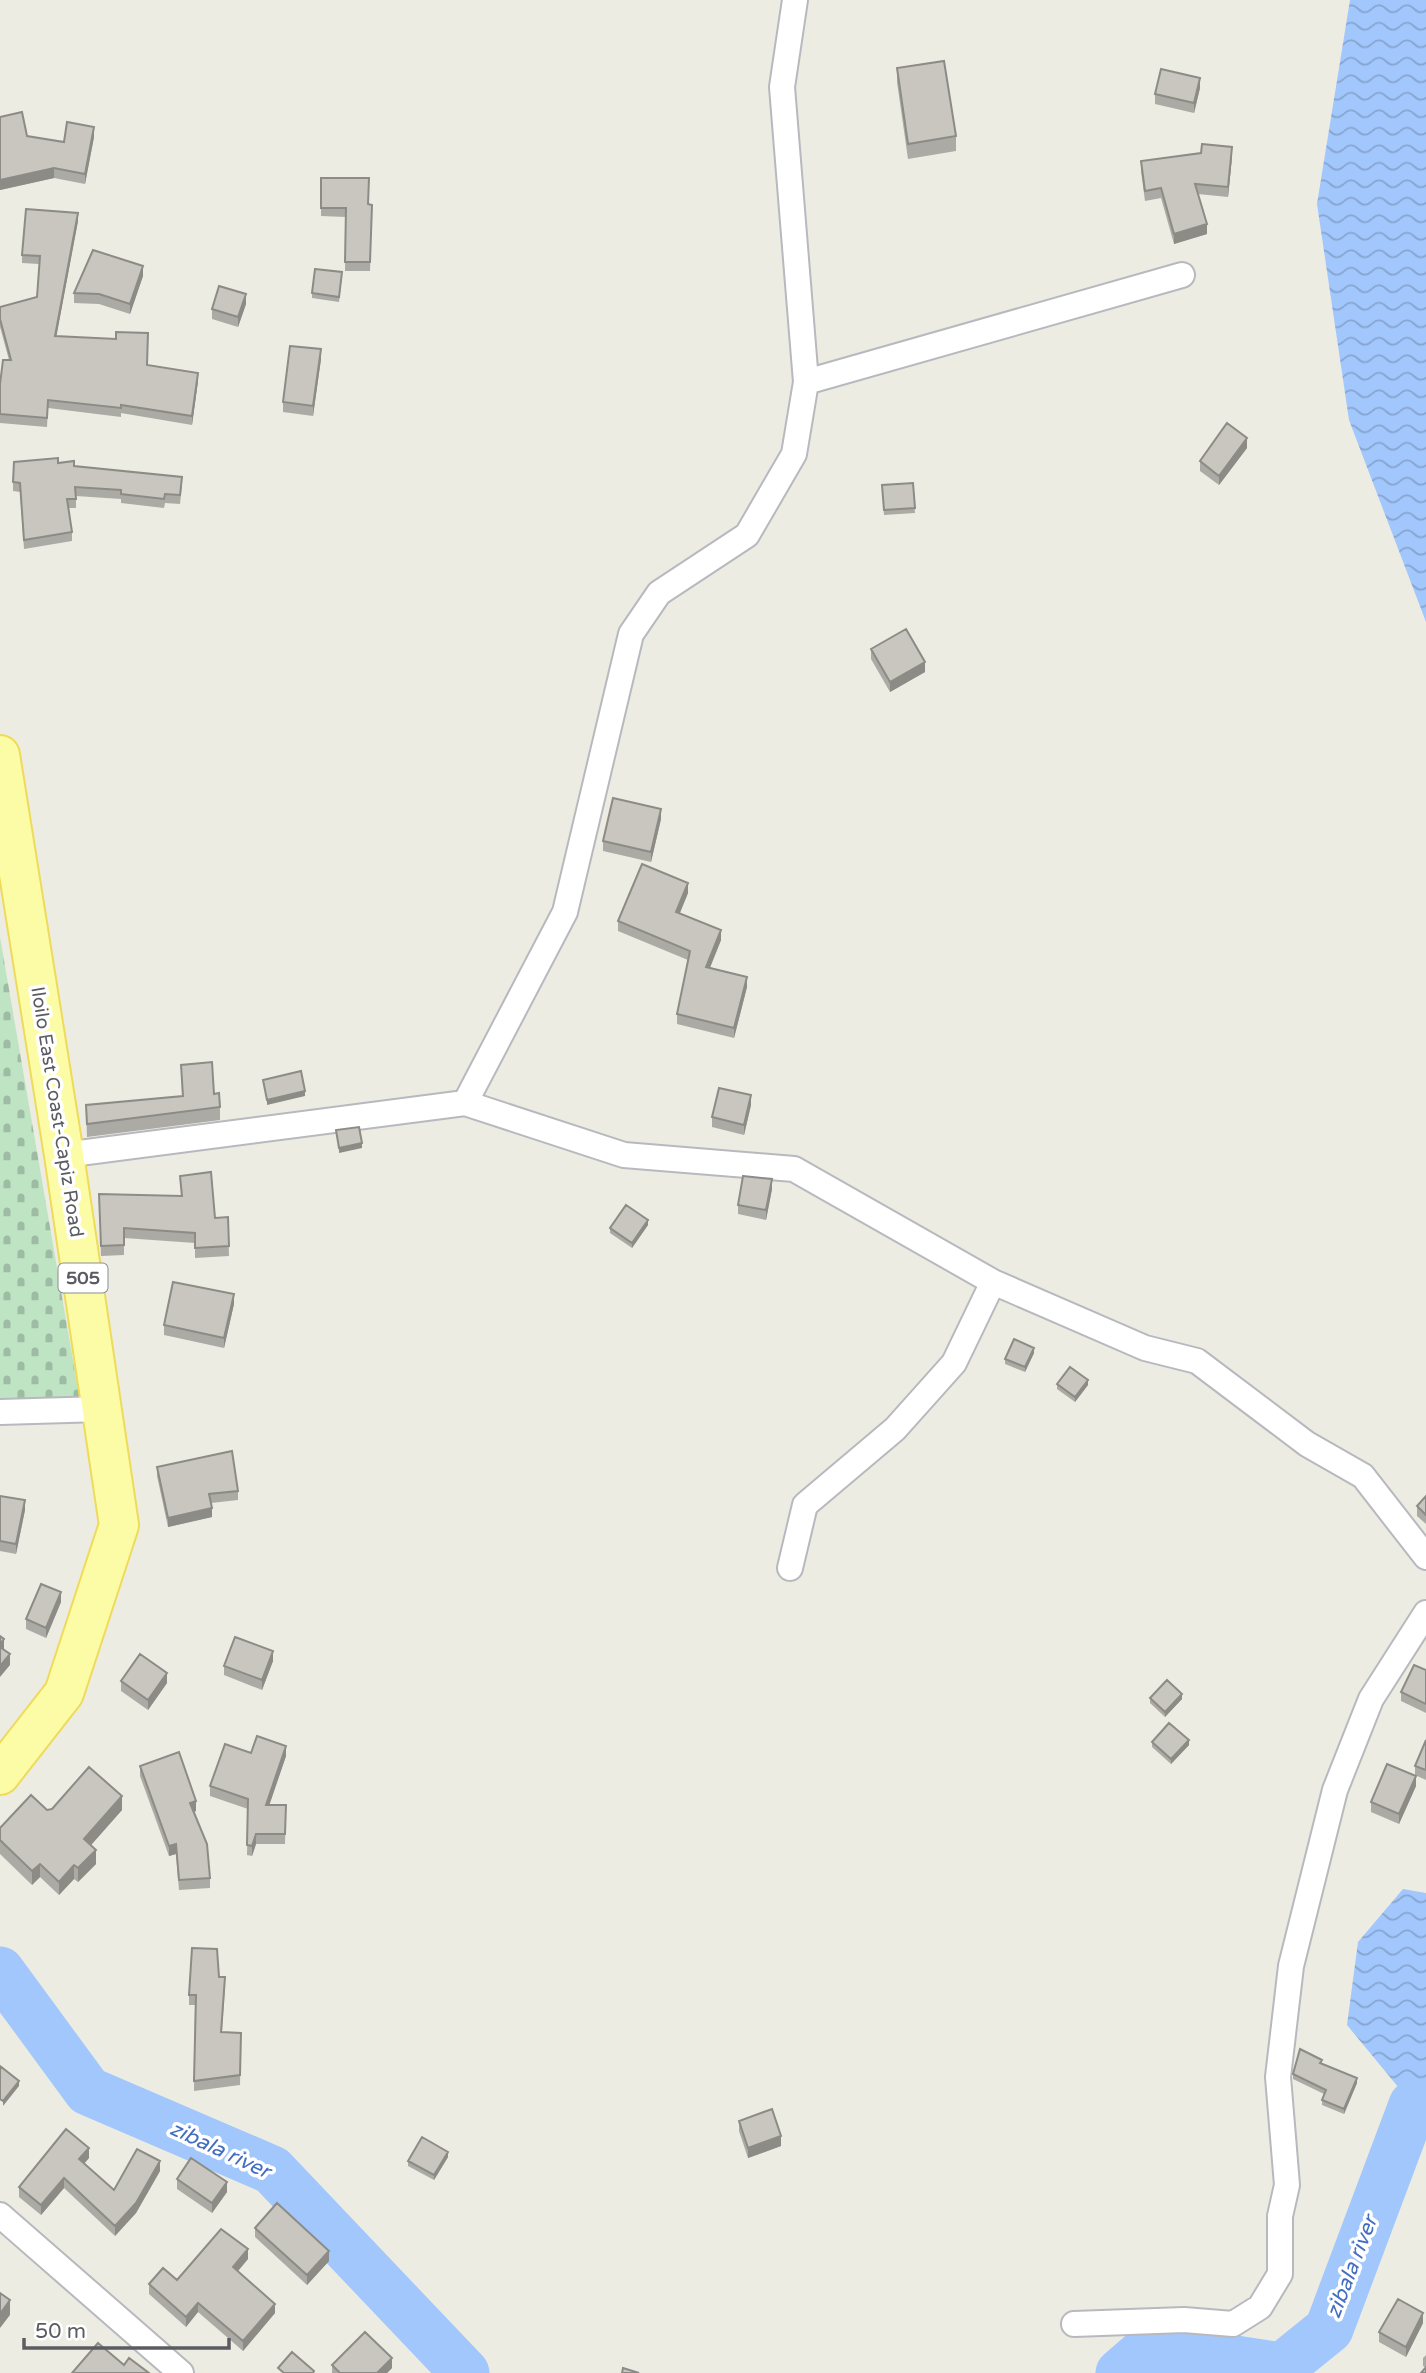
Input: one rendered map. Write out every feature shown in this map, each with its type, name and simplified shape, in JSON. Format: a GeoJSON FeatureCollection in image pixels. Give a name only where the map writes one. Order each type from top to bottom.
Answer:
{"type":"FeatureCollection","features":[{"type":"Feature","properties":{"kind":"main road","name":"Iloilo East Coast-Capiz Road"},"geometry":{"type":"LineString","coordinates":[[0,755],[64,1155],[119,1525],[64,1693],[0,1775]]}},
{"type":"Feature","properties":{"kind":"street"},"geometry":{"type":"LineString","coordinates":[[465,1103],[565,912],[631,634],[659,593],[747,535],[794,454],[806,382],[782,87],[795,0]]}},
{"type":"Feature","properties":{"kind":"street"},"geometry":{"type":"LineString","coordinates":[[806,382],[1182,275]]}},
{"type":"Feature","properties":{"kind":"street"},"geometry":{"type":"LineString","coordinates":[[64,1155],[465,1103],[624,1156],[794,1169],[993,1282],[1145,1348],[1197,1361],[1307,1444],[1363,1476],[1426,1557]]}},
{"type":"Feature","properties":{"kind":"street"},"geometry":{"type":"LineString","coordinates":[[790,1568],[805,1505],[895,1429],[954,1363],[993,1282]]}},
{"type":"Feature","properties":{"kind":"street"},"geometry":{"type":"LineString","coordinates":[[0,1412],[102,1409]]}},
{"type":"Feature","properties":{"kind":"street"},"geometry":{"type":"LineString","coordinates":[[1074,2324],[1184,2320],[1233,2324],[1260,2307],[1280,2274],[1280,2216],[1287,2185],[1278,2077],[1291,1966],[1335,1790],[1371,1699],[1426,1614]]}},
{"type":"Feature","properties":{"kind":"street"},"geometry":{"type":"LineString","coordinates":[[0,2216],[181,2373]]}},
{"type":"Feature","properties":{"kind":"green space"},"geometry":{"type":"Polygon","coordinates":[[[0,937],[80,1401],[0,1403],[0,937]]]}},
{"type":"Feature","properties":{"kind":"water"},"geometry":{"type":"Polygon","coordinates":[[[1350,0],[1426,0],[1426,622],[1349,420],[1317,204],[1350,0]]]}},
{"type":"Feature","properties":{"kind":"water"},"geometry":{"type":"Polygon","coordinates":[[[1403,1889],[1426,1893],[1426,2115],[1413,2105],[1347,2025],[1358,1942],[1403,1889]]]}},
{"type":"Feature","properties":{"kind":"building"},"geometry":{"type":"Polygon","coordinates":[[[944,61],[956,136],[908,144],[897,68],[944,61]]]}},
{"type":"Feature","properties":{"kind":"building"},"geometry":{"type":"Polygon","coordinates":[[[1161,69],[1200,78],[1194,103],[1155,94],[1161,69]]]}},
{"type":"Feature","properties":{"kind":"building"},"geometry":{"type":"Polygon","coordinates":[[[22,112],[27,136],[64,142],[67,122],[94,127],[85,174],[54,168],[0,180],[0,117],[22,112]]]}},
{"type":"Feature","properties":{"kind":"building"},"geometry":{"type":"Polygon","coordinates":[[[1202,144],[1232,147],[1228,187],[1195,184],[1207,224],[1174,234],[1161,188],[1145,191],[1141,161],[1201,153],[1202,144]]]}},
{"type":"Feature","properties":{"kind":"building"},"geometry":{"type":"Polygon","coordinates":[[[321,178],[369,178],[368,204],[372,205],[370,262],[345,262],[346,208],[321,208],[321,178]]]}},
{"type":"Feature","properties":{"kind":"building"},"geometry":{"type":"Polygon","coordinates":[[[26,209],[78,213],[55,336],[116,339],[116,332],[148,333],[147,365],[198,373],[192,416],[121,405],[121,408],[48,400],[47,418],[0,414],[3,360],[11,360],[0,319],[0,307],[37,297],[40,256],[22,255],[26,209]]]}},
{"type":"Feature","properties":{"kind":"building"},"geometry":{"type":"Polygon","coordinates":[[[93,250],[143,266],[130,304],[99,294],[74,293],[93,250]]]}},
{"type":"Feature","properties":{"kind":"building"},"geometry":{"type":"Polygon","coordinates":[[[315,269],[342,272],[339,297],[312,293],[315,269]]]}},
{"type":"Feature","properties":{"kind":"building"},"geometry":{"type":"Polygon","coordinates":[[[219,286],[246,294],[238,317],[212,309],[219,286]]]}},
{"type":"Feature","properties":{"kind":"building"},"geometry":{"type":"Polygon","coordinates":[[[290,346],[321,349],[313,406],[283,402],[290,346]]]}},
{"type":"Feature","properties":{"kind":"building"},"geometry":{"type":"Polygon","coordinates":[[[1227,423],[1247,438],[1219,476],[1200,461],[1227,423]]]}},
{"type":"Feature","properties":{"kind":"building"},"geometry":{"type":"Polygon","coordinates":[[[58,458],[58,463],[74,461],[74,466],[182,477],[180,495],[165,494],[164,499],[121,494],[121,490],[75,487],[76,499],[67,499],[72,532],[24,540],[20,483],[13,482],[14,462],[58,458]]]}},
{"type":"Feature","properties":{"kind":"building"},"geometry":{"type":"Polygon","coordinates":[[[913,483],[915,508],[884,510],[882,485],[913,483]]]}},
{"type":"Feature","properties":{"kind":"building"},"geometry":{"type":"Polygon","coordinates":[[[906,629],[925,662],[890,682],[871,649],[906,629]]]}},
{"type":"Feature","properties":{"kind":"building"},"geometry":{"type":"Polygon","coordinates":[[[613,798],[661,809],[651,852],[603,841],[613,798]]]}},
{"type":"Feature","properties":{"kind":"building"},"geometry":{"type":"Polygon","coordinates":[[[642,864],[688,883],[676,912],[721,930],[706,967],[747,977],[734,1028],[677,1014],[690,951],[618,921],[642,864]]]}},
{"type":"Feature","properties":{"kind":"building"},"geometry":{"type":"Polygon","coordinates":[[[212,1062],[214,1094],[219,1093],[220,1107],[87,1124],[86,1105],[183,1096],[181,1065],[212,1062]]]}},
{"type":"Feature","properties":{"kind":"building"},"geometry":{"type":"Polygon","coordinates":[[[301,1071],[305,1091],[267,1100],[263,1080],[301,1071]]]}},
{"type":"Feature","properties":{"kind":"building"},"geometry":{"type":"Polygon","coordinates":[[[719,1088],[751,1095],[744,1125],[712,1117],[719,1088]]]}},
{"type":"Feature","properties":{"kind":"building"},"geometry":{"type":"Polygon","coordinates":[[[359,1127],[362,1143],[339,1148],[336,1130],[359,1127]]]}},
{"type":"Feature","properties":{"kind":"building"},"geometry":{"type":"Polygon","coordinates":[[[211,1172],[215,1218],[228,1217],[229,1246],[195,1248],[195,1233],[124,1228],[124,1245],[101,1246],[99,1194],[182,1196],[180,1176],[211,1172]]]}},
{"type":"Feature","properties":{"kind":"building"},"geometry":{"type":"Polygon","coordinates":[[[743,1176],[772,1179],[766,1210],[738,1205],[743,1176]]]}},
{"type":"Feature","properties":{"kind":"building"},"geometry":{"type":"Polygon","coordinates":[[[626,1205],[648,1220],[632,1243],[610,1228],[626,1205]]]}},
{"type":"Feature","properties":{"kind":"building"},"geometry":{"type":"Polygon","coordinates":[[[173,1282],[234,1294],[224,1338],[164,1325],[173,1282]]]}},
{"type":"Feature","properties":{"kind":"building"},"geometry":{"type":"Polygon","coordinates":[[[1014,1339],[1034,1348],[1025,1367],[1005,1359],[1014,1339]]]}},
{"type":"Feature","properties":{"kind":"building"},"geometry":{"type":"Polygon","coordinates":[[[1070,1367],[1088,1380],[1075,1397],[1057,1384],[1070,1367]]]}},
{"type":"Feature","properties":{"kind":"building"},"geometry":{"type":"Polygon","coordinates":[[[232,1451],[238,1491],[209,1494],[212,1508],[168,1518],[157,1467],[232,1451]]]}},
{"type":"Feature","properties":{"kind":"building"},"geometry":{"type":"Polygon","coordinates":[[[0,1496],[25,1500],[16,1544],[0,1541],[0,1496]]]}},
{"type":"Feature","properties":{"kind":"building"},"geometry":{"type":"Polygon","coordinates":[[[1426,1496],[1426,1515],[1417,1506],[1426,1496]]]}},
{"type":"Feature","properties":{"kind":"building"},"geometry":{"type":"Polygon","coordinates":[[[41,1584],[61,1592],[46,1628],[26,1619],[41,1584]]]}},
{"type":"Feature","properties":{"kind":"building"},"geometry":{"type":"Polygon","coordinates":[[[235,1637],[273,1651],[262,1680],[224,1666],[235,1637]]]}},
{"type":"Feature","properties":{"kind":"building"},"geometry":{"type":"Polygon","coordinates":[[[0,1647],[10,1654],[0,1666],[0,1647]]]}},
{"type":"Feature","properties":{"kind":"building"},"geometry":{"type":"Polygon","coordinates":[[[140,1654],[167,1673],[148,1700],[121,1681],[140,1654]]]}},
{"type":"Feature","properties":{"kind":"building"},"geometry":{"type":"Polygon","coordinates":[[[1414,1665],[1426,1670],[1426,1704],[1401,1692],[1414,1665]]]}},
{"type":"Feature","properties":{"kind":"building"},"geometry":{"type":"Polygon","coordinates":[[[1167,1680],[1182,1694],[1165,1712],[1150,1698],[1167,1680]]]}},
{"type":"Feature","properties":{"kind":"building"},"geometry":{"type":"Polygon","coordinates":[[[1169,1723],[1189,1740],[1171,1759],[1152,1742],[1169,1723]]]}},
{"type":"Feature","properties":{"kind":"building"},"geometry":{"type":"Polygon","coordinates":[[[257,1736],[286,1746],[266,1805],[286,1805],[285,1834],[256,1834],[252,1846],[247,1845],[248,1799],[210,1786],[225,1744],[251,1753],[257,1736]]]}},
{"type":"Feature","properties":{"kind":"building"},"geometry":{"type":"Polygon","coordinates":[[[1426,1740],[1426,1770],[1415,1766],[1426,1740]]]}},
{"type":"Feature","properties":{"kind":"building"},"geometry":{"type":"Polygon","coordinates":[[[179,1752],[196,1801],[190,1803],[207,1844],[210,1878],[179,1880],[176,1844],[169,1846],[140,1766],[179,1752]]]}},
{"type":"Feature","properties":{"kind":"building"},"geometry":{"type":"Polygon","coordinates":[[[1387,1764],[1416,1776],[1399,1814],[1371,1802],[1387,1764]]]}},
{"type":"Feature","properties":{"kind":"building"},"geometry":{"type":"Polygon","coordinates":[[[89,1767],[122,1796],[84,1839],[96,1850],[78,1868],[74,1865],[59,1882],[40,1864],[32,1871],[0,1840],[0,1828],[31,1795],[47,1810],[52,1809],[89,1767]]]}},
{"type":"Feature","properties":{"kind":"building"},"geometry":{"type":"Polygon","coordinates":[[[192,1948],[217,1949],[219,1977],[225,1977],[221,2032],[241,2033],[240,2075],[194,2081],[196,1995],[189,1995],[192,1948]]]}},
{"type":"Feature","properties":{"kind":"building"},"geometry":{"type":"Polygon","coordinates":[[[1300,2049],[1322,2060],[1320,2063],[1357,2078],[1344,2109],[1322,2100],[1326,2090],[1293,2074],[1300,2049]]]}},
{"type":"Feature","properties":{"kind":"building"},"geometry":{"type":"Polygon","coordinates":[[[0,2066],[19,2081],[3,2101],[0,2099],[0,2066]]]}},
{"type":"Feature","properties":{"kind":"building"},"geometry":{"type":"Polygon","coordinates":[[[772,2109],[781,2136],[748,2148],[739,2121],[772,2109]]]}},
{"type":"Feature","properties":{"kind":"building"},"geometry":{"type":"Polygon","coordinates":[[[66,2129],[89,2148],[79,2159],[114,2190],[137,2149],[160,2161],[136,2203],[115,2226],[64,2178],[41,2205],[19,2187],[66,2129]]]}},
{"type":"Feature","properties":{"kind":"building"},"geometry":{"type":"Polygon","coordinates":[[[422,2137],[448,2152],[434,2175],[408,2161],[422,2137]]]}},
{"type":"Feature","properties":{"kind":"building"},"geometry":{"type":"Polygon","coordinates":[[[191,2158],[227,2182],[212,2203],[177,2179],[191,2158]]]}},
{"type":"Feature","properties":{"kind":"building"},"geometry":{"type":"Polygon","coordinates":[[[277,2203],[329,2251],[307,2275],[255,2228],[277,2203]]]}},
{"type":"Feature","properties":{"kind":"building"},"geometry":{"type":"Polygon","coordinates":[[[221,2229],[248,2249],[233,2267],[275,2304],[243,2341],[198,2303],[186,2317],[149,2284],[163,2268],[177,2280],[221,2229]]]}},
{"type":"Feature","properties":{"kind":"building"},"geometry":{"type":"Polygon","coordinates":[[[0,2293],[10,2300],[0,2314],[0,2293]]]}},
{"type":"Feature","properties":{"kind":"building"},"geometry":{"type":"Polygon","coordinates":[[[1398,2299],[1423,2313],[1406,2347],[1379,2332],[1398,2299]]]}},
{"type":"Feature","properties":{"kind":"building"},"geometry":{"type":"Polygon","coordinates":[[[365,2332],[392,2358],[377,2373],[340,2373],[332,2365],[365,2332]]]}},
{"type":"Feature","properties":{"kind":"building"},"geometry":{"type":"Polygon","coordinates":[[[98,2343],[124,2365],[129,2358],[149,2373],[72,2373],[98,2343]]]}},
{"type":"Feature","properties":{"kind":"building"},"geometry":{"type":"Polygon","coordinates":[[[292,2352],[314,2371],[313,2373],[284,2373],[278,2368],[292,2352]]]}},
{"type":"Feature","properties":{"kind":"building"},"geometry":{"type":"Polygon","coordinates":[[[623,2368],[639,2373],[622,2373],[623,2368]]]}},
{"type":"Feature","properties":{"kind":"waterway","name":"zibala river"},"geometry":{"type":"LineString","coordinates":[[0,1971],[88,2091],[272,2170],[465,2373]]}},
{"type":"Feature","properties":{"kind":"waterway","name":"zibala river"},"geometry":{"type":"LineString","coordinates":[[1120,2373],[1150,2347],[1282,2367],[1329,2329],[1413,2105]]}}]}
